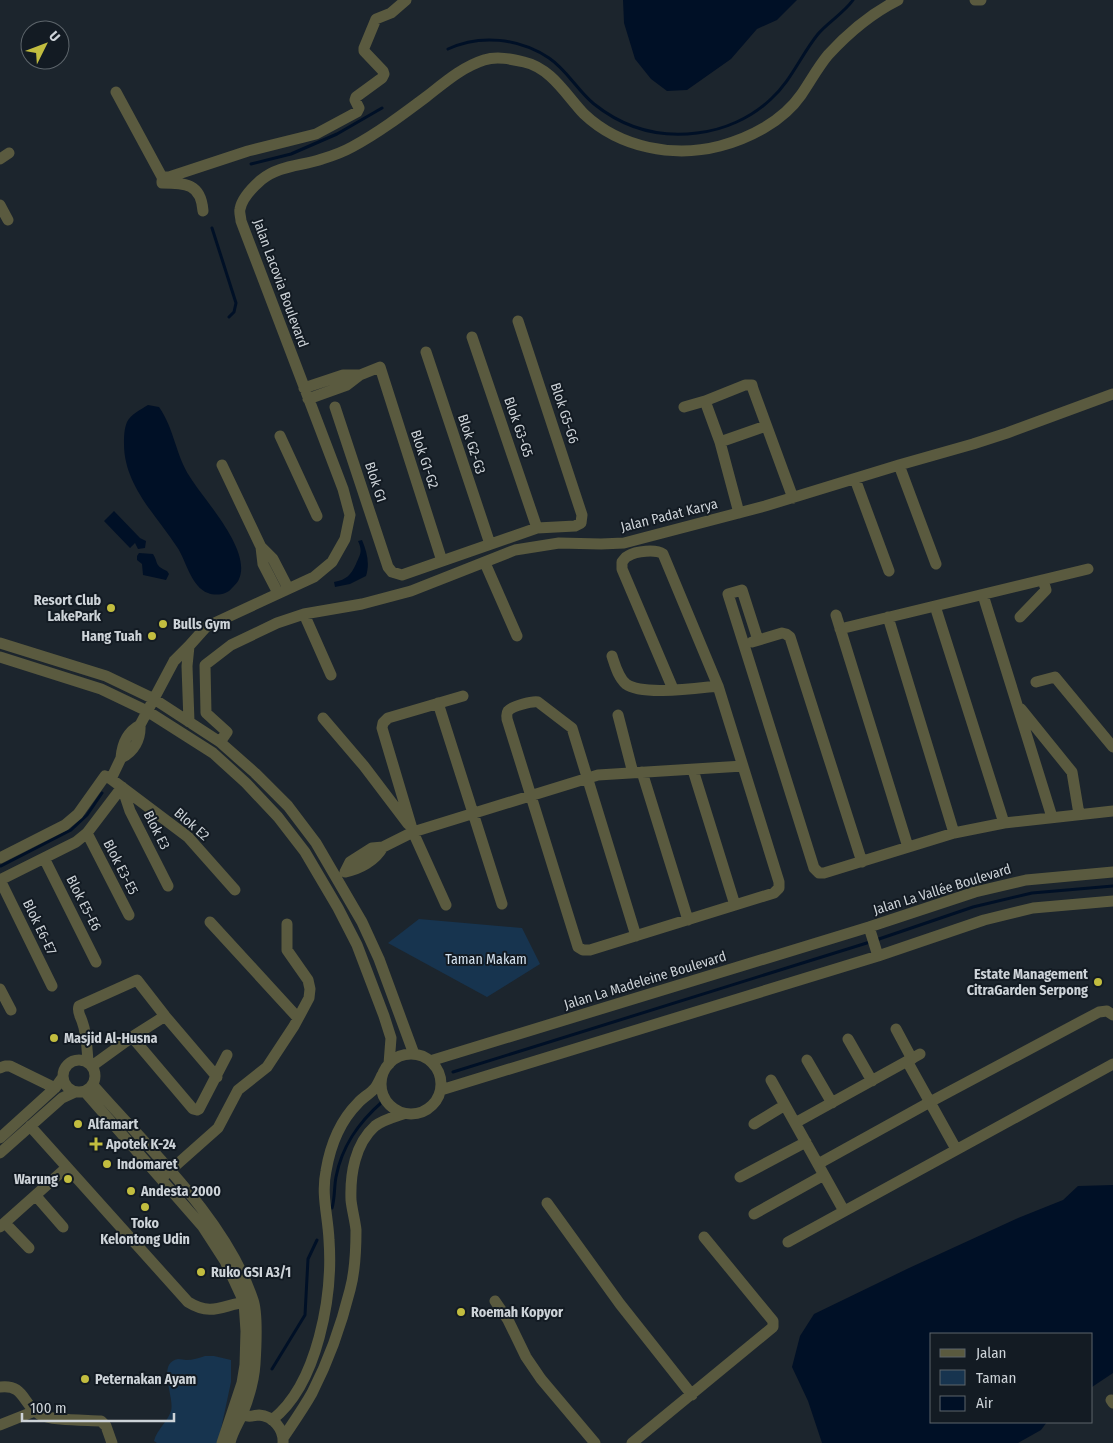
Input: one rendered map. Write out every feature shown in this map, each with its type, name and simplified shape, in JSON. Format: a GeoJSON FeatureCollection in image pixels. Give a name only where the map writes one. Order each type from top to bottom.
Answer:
{"type":"FeatureCollection","features":[{"type":"Feature","properties":{"kind":"street","name":"Jalan Lacovia Boulevard"},"geometry":{"type":"LineString","coordinates":[[0,858],[66,825],[78,814],[108,778],[121,758],[130,754],[141,734],[140,725],[174,661],[206,627],[314,577],[332,562],[346,539],[350,515],[343,489],[241,221],[240,209],[249,192],[262,179],[279,169],[321,160],[350,148],[388,125],[460,71],[485,60],[504,58],[527,62],[547,72],[585,114],[606,131],[632,142],[659,150],[689,152],[720,146],[748,136],[778,119],[800,98],[827,57],[851,31],[877,10],[898,0]]}},
{"type":"Feature","properties":{"kind":"street"},"geometry":{"type":"LineString","coordinates":[[975,0],[981,0]]}},
{"type":"Feature","properties":{"kind":"street"},"geometry":{"type":"LineString","coordinates":[[162,177],[169,177],[248,151],[316,134],[357,112],[359,108],[355,100],[356,97],[382,78],[384,74],[364,52],[364,48],[376,19],[390,13],[401,2]]}},
{"type":"Feature","properties":{"kind":"street"},"geometry":{"type":"LineString","coordinates":[[116,92],[162,177],[162,183],[182,183],[193,187],[202,199],[203,210]]}},
{"type":"Feature","properties":{"kind":"street"},"geometry":{"type":"LineString","coordinates":[[0,205],[8,220]]}},
{"type":"Feature","properties":{"kind":"street","name":"Blok G5-G6"},"geometry":{"type":"LineString","coordinates":[[518,321],[582,515],[581,523],[575,526],[537,528]]}},
{"type":"Feature","properties":{"kind":"street","name":"Blok G3-G5"},"geometry":{"type":"LineString","coordinates":[[472,336],[537,528]]}},
{"type":"Feature","properties":{"kind":"street","name":"Blok G2-G3"},"geometry":{"type":"LineString","coordinates":[[426,352],[490,544]]}},
{"type":"Feature","properties":{"kind":"street","name":"Blok G1-G2"},"geometry":{"type":"LineString","coordinates":[[306,394],[346,386],[360,374],[380,367],[442,561]]}},
{"type":"Feature","properties":{"kind":"street"},"geometry":{"type":"LineString","coordinates":[[684,407],[752,385],[793,498]]}},
{"type":"Feature","properties":{"kind":"street","name":"Jalan Padat Karya"},"geometry":{"type":"LineString","coordinates":[[220,742],[226,732],[206,713],[205,665],[232,645],[277,623],[304,614],[362,604],[411,591],[515,550],[546,544],[624,543],[739,513],[899,464],[992,438],[1113,394]]}},
{"type":"Feature","properties":{"kind":"street"},"geometry":{"type":"LineString","coordinates":[[704,402],[720,442],[739,513]]}},
{"type":"Feature","properties":{"kind":"street","name":"Blok G1"},"geometry":{"type":"LineString","coordinates":[[335,407],[388,567],[392,572],[402,575],[442,561]]}},
{"type":"Feature","properties":{"kind":"street"},"geometry":{"type":"LineString","coordinates":[[720,442],[766,426]]}},
{"type":"Feature","properties":{"kind":"street"},"geometry":{"type":"LineString","coordinates":[[280,436],[317,516]]}},
{"type":"Feature","properties":{"kind":"street"},"geometry":{"type":"LineString","coordinates":[[899,464],[936,564]]}},
{"type":"Feature","properties":{"kind":"street"},"geometry":{"type":"LineString","coordinates":[[222,465],[262,547],[264,564],[283,590]]}},
{"type":"Feature","properties":{"kind":"street"},"geometry":{"type":"LineString","coordinates":[[855,479],[889,570]]}},
{"type":"Feature","properties":{"kind":"street"},"geometry":{"type":"LineString","coordinates":[[442,561],[537,528]]}},
{"type":"Feature","properties":{"kind":"street"},"geometry":{"type":"LineString","coordinates":[[636,936],[572,728],[538,702],[534,701],[510,709],[507,713],[507,720],[578,947],[583,950],[590,950],[636,936],[688,920],[774,893],[779,888],[779,882],[718,686],[663,554],[654,550],[628,555],[622,562],[622,569],[673,689]]}},
{"type":"Feature","properties":{"kind":"street"},"geometry":{"type":"LineString","coordinates":[[485,563],[517,636]]}},
{"type":"Feature","properties":{"kind":"street"},"geometry":{"type":"LineString","coordinates":[[840,629],[1088,569]]}},
{"type":"Feature","properties":{"kind":"street"},"geometry":{"type":"LineString","coordinates":[[1020,616],[1046,590],[1043,580]]}},
{"type":"Feature","properties":{"kind":"street"},"geometry":{"type":"LineString","coordinates":[[758,640],[742,590],[728,594],[814,868],[819,873],[862,862],[954,833],[1004,823],[1113,811]]}},
{"type":"Feature","properties":{"kind":"street"},"geometry":{"type":"LineString","coordinates":[[983,595],[1052,818]]}},
{"type":"Feature","properties":{"kind":"street"},"geometry":{"type":"LineString","coordinates":[[935,606],[1004,823]]}},
{"type":"Feature","properties":{"kind":"street"},"geometry":{"type":"LineString","coordinates":[[304,614],[331,675]]}},
{"type":"Feature","properties":{"kind":"street"},"geometry":{"type":"LineString","coordinates":[[836,615],[908,847]]}},
{"type":"Feature","properties":{"kind":"street"},"geometry":{"type":"LineString","coordinates":[[888,617],[954,833]]}},
{"type":"Feature","properties":{"kind":"street"},"geometry":{"type":"LineString","coordinates":[[744,644],[782,633],[790,638],[862,862]]}},
{"type":"Feature","properties":{"kind":"street"},"geometry":{"type":"LineString","coordinates":[[0,643],[106,676],[154,699],[220,742],[255,773],[288,806],[341,874],[379,959],[414,1054]]}},
{"type":"Feature","properties":{"kind":"street"},"geometry":{"type":"LineString","coordinates":[[189,722],[187,666],[190,646]]}},
{"type":"Feature","properties":{"kind":"street"},"geometry":{"type":"LineString","coordinates":[[612,656],[620,677],[627,684],[645,691],[718,686]]}},
{"type":"Feature","properties":{"kind":"street"},"geometry":{"type":"LineString","coordinates":[[0,657],[101,689],[148,711],[213,753],[246,783],[305,852],[357,945],[391,1038],[389,1064]]}},
{"type":"Feature","properties":{"kind":"street"},"geometry":{"type":"LineString","coordinates":[[1036,682],[1055,677],[1113,747]]}},
{"type":"Feature","properties":{"kind":"street"},"geometry":{"type":"LineString","coordinates":[[446,904],[413,832],[382,728],[383,723],[388,718],[463,696]]}},
{"type":"Feature","properties":{"kind":"street"},"geometry":{"type":"LineString","coordinates":[[438,703],[502,904]]}},
{"type":"Feature","properties":{"kind":"street"},"geometry":{"type":"LineString","coordinates":[[1016,703],[1072,772],[1079,814]]}},
{"type":"Feature","properties":{"kind":"street"},"geometry":{"type":"LineString","coordinates":[[618,715],[688,920]]}},
{"type":"Feature","properties":{"kind":"street"},"geometry":{"type":"LineString","coordinates":[[323,718],[364,766],[413,832]]}},
{"type":"Feature","properties":{"kind":"street"},"geometry":{"type":"LineString","coordinates":[[324,884],[341,874],[355,870],[377,857],[383,847],[413,832],[587,778],[598,775],[743,766]]}},
{"type":"Feature","properties":{"kind":"street"},"geometry":{"type":"LineString","coordinates":[[693,770],[736,905]]}},
{"type":"Feature","properties":{"kind":"street","name":"Blok E2"},"geometry":{"type":"LineString","coordinates":[[108,778],[188,837],[235,890]]}},
{"type":"Feature","properties":{"kind":"street"},"geometry":{"type":"LineString","coordinates":[[0,880],[76,842],[87,834],[122,787]]}},
{"type":"Feature","properties":{"kind":"street","name":"Blok E3"},"geometry":{"type":"LineString","coordinates":[[122,787],[130,811],[168,886]]}},
{"type":"Feature","properties":{"kind":"street","name":"Blok E3-E5"},"geometry":{"type":"LineString","coordinates":[[87,834],[129,915]]}},
{"type":"Feature","properties":{"kind":"street","name":"Blok E5-E6"},"geometry":{"type":"LineString","coordinates":[[44,858],[96,962]]}},
{"type":"Feature","properties":{"kind":"street","name":"Jalan La Vallée Boulevard"},"geometry":{"type":"LineString","coordinates":[[869,927],[975,892],[1026,880],[1113,872]]}},
{"type":"Feature","properties":{"kind":"street","name":"Blok E6-E7"},"geometry":{"type":"LineString","coordinates":[[0,880],[52,986]]}},
{"type":"Feature","properties":{"kind":"street"},"geometry":{"type":"LineString","coordinates":[[441,1090],[878,956],[984,920],[1025,910],[1113,901]]}},
{"type":"Feature","properties":{"kind":"street"},"geometry":{"type":"LineString","coordinates":[[210,922],[298,1018]]}},
{"type":"Feature","properties":{"kind":"street"},"geometry":{"type":"LineString","coordinates":[[160,1179],[218,1128],[238,1090],[267,1067],[309,998],[308,980],[287,950],[287,924]]}},
{"type":"Feature","properties":{"kind":"street"},"geometry":{"type":"LineString","coordinates":[[869,927],[878,956]]}},
{"type":"Feature","properties":{"kind":"street","name":"Jalan La Madeleine Boulevard"},"geometry":{"type":"LineString","coordinates":[[430,1060],[869,927]]}},
{"type":"Feature","properties":{"kind":"street"},"geometry":{"type":"LineString","coordinates":[[0,1153],[62,1098],[85,1090],[96,1075],[90,1064],[83,1023],[78,1009],[82,1003],[137,980],[165,1016],[217,1076]]}},
{"type":"Feature","properties":{"kind":"street"},"geometry":{"type":"LineString","coordinates":[[0,988],[11,1010]]}},
{"type":"Feature","properties":{"kind":"street"},"geometry":{"type":"LineString","coordinates":[[754,1214],[930,1102],[1099,1012],[1106,1011],[1113,1015]]}},
{"type":"Feature","properties":{"kind":"street"},"geometry":{"type":"LineString","coordinates":[[90,1064],[165,1016]]}},
{"type":"Feature","properties":{"kind":"street"},"geometry":{"type":"LineString","coordinates":[[896,1029],[913,1058],[930,1102],[956,1149]]}},
{"type":"Feature","properties":{"kind":"street"},"geometry":{"type":"LineString","coordinates":[[132,1037],[193,1109],[199,1109],[228,1055]]}},
{"type":"Feature","properties":{"kind":"street"},"geometry":{"type":"LineString","coordinates":[[848,1039],[872,1081]]}},
{"type":"Feature","properties":{"kind":"street"},"geometry":{"type":"LineString","coordinates":[[272,1420],[283,1411],[299,1388],[316,1348],[325,1312],[330,1276],[329,1238],[323,1200],[325,1174],[331,1148],[357,1103],[374,1088],[382,1074],[389,1064],[396,1058],[405,1054],[414,1054],[430,1060],[440,1074],[441,1090],[438,1100],[423,1113],[403,1114],[387,1103],[382,1094],[382,1074]]}},
{"type":"Feature","properties":{"kind":"street"},"geometry":{"type":"LineString","coordinates":[[795,1123],[913,1058]]}},
{"type":"Feature","properties":{"kind":"street"},"geometry":{"type":"LineString","coordinates":[[90,1064],[78,1060],[69,1064],[63,1072],[66,1087],[85,1090],[170,1171],[223,1238],[233,1256],[249,1302],[255,1366],[242,1414],[230,1443]]}},
{"type":"Feature","properties":{"kind":"street"},"geometry":{"type":"LineString","coordinates":[[807,1060],[832,1103]]}},
{"type":"Feature","properties":{"kind":"street"},"geometry":{"type":"LineString","coordinates":[[788,1242],[1113,1064]]}},
{"type":"Feature","properties":{"kind":"street"},"geometry":{"type":"LineString","coordinates":[[0,1068],[10,1066],[55,1088]]}},
{"type":"Feature","properties":{"kind":"street"},"geometry":{"type":"LineString","coordinates":[[0,1138],[55,1088],[63,1077]]}},
{"type":"Feature","properties":{"kind":"street"},"geometry":{"type":"LineString","coordinates":[[771,1080],[844,1211]]}},
{"type":"Feature","properties":{"kind":"street"},"geometry":{"type":"LineString","coordinates":[[85,1090],[203,1227],[249,1302]]}},
{"type":"Feature","properties":{"kind":"street"},"geometry":{"type":"LineString","coordinates":[[754,1124],[786,1105]]}},
{"type":"Feature","properties":{"kind":"street"},"geometry":{"type":"LineString","coordinates":[[283,1441],[311,1395],[329,1356],[343,1318],[351,1287],[356,1228],[351,1202],[351,1180],[356,1159],[364,1140],[376,1126],[388,1119],[403,1114]]}},
{"type":"Feature","properties":{"kind":"street"},"geometry":{"type":"LineString","coordinates":[[30,1126],[188,1302],[199,1309],[222,1309],[249,1302]]}},
{"type":"Feature","properties":{"kind":"street"},"geometry":{"type":"LineString","coordinates":[[740,1177],[806,1142]]}},
{"type":"Feature","properties":{"kind":"street"},"geometry":{"type":"LineString","coordinates":[[29,1248],[2,1225],[66,1168]]}},
{"type":"Feature","properties":{"kind":"street"},"geometry":{"type":"LineString","coordinates":[[36,1196],[63,1226]]}},
{"type":"Feature","properties":{"kind":"street"},"geometry":{"type":"LineString","coordinates":[[547,1204],[620,1304],[692,1395]]}},
{"type":"Feature","properties":{"kind":"street"},"geometry":{"type":"LineString","coordinates":[[632,1443],[773,1327],[772,1321],[704,1237]]}},
{"type":"Feature","properties":{"kind":"street"},"geometry":{"type":"LineString","coordinates":[[495,1301],[508,1320],[526,1358],[596,1443]]}},
{"type":"Feature","properties":{"kind":"street"},"geometry":{"type":"LineString","coordinates":[[0,1387],[11,1386],[18,1390],[41,1416],[101,1421],[106,1426],[112,1443]]}},
{"type":"Feature","properties":{"kind":"street"},"geometry":{"type":"LineString","coordinates":[[0,1425],[35,1411]]}},
{"type":"Feature","properties":{"kind":"street"},"geometry":{"type":"LineString","coordinates":[[242,1414],[265,1416],[272,1420],[278,1425],[283,1441]]}},
{"type":"Feature","properties":{"kind":"street"},"geometry":{"type":"LineString","coordinates":[[222,1443],[242,1414]]}},
{"type":"Feature","properties":{"kind":"green space","name":"Taman Makam"},"geometry":{"type":"Polygon","coordinates":[[[419,919],[522,928],[540,964],[487,997],[388,943],[419,919]]]}},
{"type":"Feature","properties":{"kind":"green space"},"geometry":{"type":"Polygon","coordinates":[[[205,1356],[231,1360],[231,1382],[218,1443],[157,1443],[154,1441],[155,1437],[167,1419],[172,1405],[167,1374],[168,1367],[178,1359],[191,1360],[205,1356]]]}},
{"type":"Feature","properties":{"kind":"water"},"geometry":{"type":"Polygon","coordinates":[[[623,0],[797,0],[777,20],[757,29],[731,59],[687,90],[667,91],[651,79],[635,59],[624,23],[623,0]]]}},
{"type":"Feature","properties":{"kind":"water"},"geometry":{"type":"Polygon","coordinates":[[[148,405],[159,407],[164,415],[185,469],[225,526],[239,554],[241,567],[239,579],[230,590],[224,593],[211,594],[202,590],[197,585],[177,547],[143,499],[129,473],[125,459],[124,444],[126,425],[133,414],[148,405]]]}},
{"type":"Feature","properties":{"kind":"water"},"geometry":{"type":"Polygon","coordinates":[[[114,511],[140,538],[146,541],[145,548],[138,549],[135,543],[130,548],[104,521],[114,511]]]}},
{"type":"Feature","properties":{"kind":"water"},"geometry":{"type":"Polygon","coordinates":[[[362,540],[368,567],[366,576],[350,584],[335,587],[334,582],[345,578],[354,568],[360,553],[358,541],[362,540]]]}},
{"type":"Feature","properties":{"kind":"water"},"geometry":{"type":"Polygon","coordinates":[[[139,553],[153,554],[158,566],[169,574],[166,580],[143,575],[142,564],[137,560],[139,553]]]}},
{"type":"Feature","properties":{"kind":"water"},"geometry":{"type":"Polygon","coordinates":[[[1113,1185],[1113,1373],[1093,1386],[1093,1333],[930,1333],[930,1423],[1046,1423],[1041,1430],[1018,1443],[822,1443],[808,1401],[792,1367],[800,1336],[814,1314],[1018,1218],[1063,1200],[1078,1186],[1113,1185]]]}},
{"type":"Feature","properties":{"kind":"waterway"},"geometry":{"type":"LineString","coordinates":[[448,49],[460,44],[486,40],[499,40],[525,46],[549,58],[567,74],[594,104],[617,119],[629,125],[655,132],[669,134],[697,133],[737,122],[763,106],[778,92],[818,34],[853,0]]}},
{"type":"Feature","properties":{"kind":"waterway"},"geometry":{"type":"LineString","coordinates":[[251,164],[291,154],[337,134],[382,108]]}},
{"type":"Feature","properties":{"kind":"waterway"},"geometry":{"type":"LineString","coordinates":[[212,228],[236,303],[234,312],[229,317]]}},
{"type":"Feature","properties":{"kind":"waterway"},"geometry":{"type":"LineString","coordinates":[[1,866],[71,830],[87,815],[102,793]]}},
{"type":"Feature","properties":{"kind":"waterway"},"geometry":{"type":"LineString","coordinates":[[876,940],[973,907],[1032,893],[1113,886]]}},
{"type":"Feature","properties":{"kind":"waterway"},"geometry":{"type":"LineString","coordinates":[[453,1072],[870,942]]}},
{"type":"Feature","properties":{"kind":"waterway"},"geometry":{"type":"LineString","coordinates":[[332,1208],[336,1177],[342,1155],[358,1127],[382,1102]]}},
{"type":"Feature","properties":{"kind":"waterway"},"geometry":{"type":"LineString","coordinates":[[272,1369],[305,1315],[308,1259],[317,1240]]}},
{"type":"Feature","properties":{"kind":"place","name":"Resort Club LakePark"},"geometry":{"type":"Point","coordinates":[111,608]}},
{"type":"Feature","properties":{"kind":"place","name":"Bulls Gym"},"geometry":{"type":"Point","coordinates":[163,624]}},
{"type":"Feature","properties":{"kind":"place","name":"Hang Tuah"},"geometry":{"type":"Point","coordinates":[152,636]}},
{"type":"Feature","properties":{"kind":"place","name":"Estate Management CitraGarden Serpong"},"geometry":{"type":"Point","coordinates":[1098,982]}},
{"type":"Feature","properties":{"kind":"place","name":"Masjid Al-Husna"},"geometry":{"type":"Point","coordinates":[54,1038]}},
{"type":"Feature","properties":{"kind":"place","name":"Alfamart"},"geometry":{"type":"Point","coordinates":[78,1124]}},
{"type":"Feature","properties":{"kind":"place","name":"Apotek K-24"},"geometry":{"type":"Point","coordinates":[96,1144]}},
{"type":"Feature","properties":{"kind":"place","name":"Indomaret"},"geometry":{"type":"Point","coordinates":[107,1164]}},
{"type":"Feature","properties":{"kind":"place","name":"Warung"},"geometry":{"type":"Point","coordinates":[68,1179]}},
{"type":"Feature","properties":{"kind":"place","name":"Andesta 2000"},"geometry":{"type":"Point","coordinates":[131,1191]}},
{"type":"Feature","properties":{"kind":"place","name":"Toko Kelontong Udin"},"geometry":{"type":"Point","coordinates":[145,1207]}},
{"type":"Feature","properties":{"kind":"place","name":"Ruko GSI A3/1"},"geometry":{"type":"Point","coordinates":[201,1272]}},
{"type":"Feature","properties":{"kind":"place","name":"Roemah Kopyor"},"geometry":{"type":"Point","coordinates":[461,1312]}},
{"type":"Feature","properties":{"kind":"place","name":"Peternakan Ayam"},"geometry":{"type":"Point","coordinates":[85,1379]}}]}
